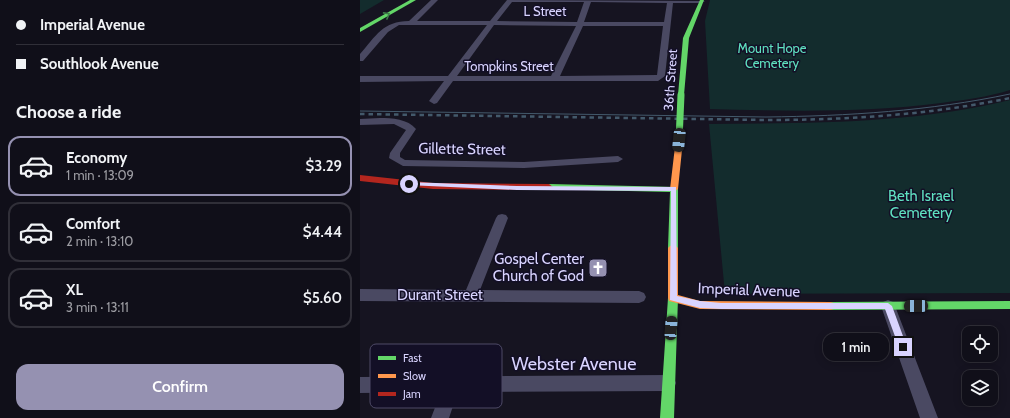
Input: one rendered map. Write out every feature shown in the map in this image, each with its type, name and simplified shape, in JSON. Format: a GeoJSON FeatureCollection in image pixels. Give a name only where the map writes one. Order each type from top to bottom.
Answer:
{"type":"FeatureCollection","features":[{"type":"Feature","properties":{"kind":"main road"},"geometry":{"type":"LineString","coordinates":[[360,21],[397,0]]}},
{"type":"Feature","properties":{"kind":"main road"},"geometry":{"type":"LineString","coordinates":[[360,30],[414,0]]}},
{"type":"Feature","properties":{"kind":"main road","name":"36th Street"},"geometry":{"type":"LineString","coordinates":[[674,189],[686,38],[702,0]]}},
{"type":"Feature","properties":{"kind":"main road"},"geometry":{"type":"LineString","coordinates":[[360,178],[433,186],[674,189],[673,298],[668,383],[668,418]]}},
{"type":"Feature","properties":{"kind":"main road","name":"Imperial Avenue"},"geometry":{"type":"LineString","coordinates":[[673,298],[700,305],[721,306],[1010,305]]}},
{"type":"Feature","properties":{"kind":"street"},"geometry":{"type":"LineString","coordinates":[[411,23],[435,0]]}},
{"type":"Feature","properties":{"kind":"street"},"geometry":{"type":"LineString","coordinates":[[434,101],[511,0],[702,0]]}},
{"type":"Feature","properties":{"kind":"street"},"geometry":{"type":"LineString","coordinates":[[554,79],[580,24],[588,1]]}},
{"type":"Feature","properties":{"kind":"street","name":"36th Street"},"geometry":{"type":"LineString","coordinates":[[658,78],[661,76],[670,1]]}},
{"type":"Feature","properties":{"kind":"street"},"geometry":{"type":"LineString","coordinates":[[360,59],[385,30],[398,23]]}},
{"type":"Feature","properties":{"kind":"street"},"geometry":{"type":"LineString","coordinates":[[360,67],[398,23]]}},
{"type":"Feature","properties":{"kind":"street","name":"L Street"},"geometry":{"type":"LineString","coordinates":[[398,23],[667,24]]}},
{"type":"Feature","properties":{"kind":"street","name":"Tompkins Street"},"geometry":{"type":"LineString","coordinates":[[360,79],[658,78]]}},
{"type":"Feature","properties":{"kind":"street","name":"Gillette Street"},"geometry":{"type":"LineString","coordinates":[[360,122],[398,122],[406,124],[411,128],[395,153],[394,158],[403,163],[524,165],[618,159]]}},
{"type":"Feature","properties":{"kind":"street"},"geometry":{"type":"LineString","coordinates":[[471,295],[502,218]]}},
{"type":"Feature","properties":{"kind":"street","name":"Durant Street"},"geometry":{"type":"LineString","coordinates":[[360,295],[639,296]]}},
{"type":"Feature","properties":{"kind":"street"},"geometry":{"type":"LineString","coordinates":[[888,306],[929,418]]}},
{"type":"Feature","properties":{"kind":"street","name":"Webster Avenue"},"geometry":{"type":"LineString","coordinates":[[502,384],[668,383]]}},
{"type":"Feature","properties":{"kind":"street","name":"Webster Avenue"},"geometry":{"type":"LineString","coordinates":[[360,385],[370,385]]}},
{"type":"Feature","properties":{"kind":"street"},"geometry":{"type":"LineString","coordinates":[[440,418],[443,408]]}},
{"type":"Feature","properties":{"kind":"green space"},"geometry":{"type":"Polygon","coordinates":[[[360,0],[384,0],[360,14],[360,0]]]}},
{"type":"Feature","properties":{"kind":"green space","name":"Mount Hope Cemetery"},"geometry":{"type":"Polygon","coordinates":[[[710,0],[1010,0],[1010,90],[958,101],[854,110],[797,111],[710,109],[705,21],[710,0]]]}},
{"type":"Feature","properties":{"kind":"green space","name":"Beth Israel Cemetery"},"geometry":{"type":"Polygon","coordinates":[[[1010,100],[1010,293],[725,294],[709,124],[860,121],[898,118],[973,108],[1010,100]]]}},
{"type":"Feature","properties":{"kind":"tram line"},"geometry":{"type":"LineString","coordinates":[[360,111],[766,117],[888,112],[949,105],[1010,94]]}},
{"type":"Feature","properties":{"kind":"railway"},"geometry":{"type":"LineString","coordinates":[[360,114],[797,120],[858,118],[949,109],[1010,98]]}},
{"type":"Feature","properties":{"kind":"traffic: fast"},"geometry":{"type":"LineString","coordinates":[[360,30],[414,0]]}},
{"type":"Feature","properties":{"kind":"traffic: fast"},"geometry":{"type":"LineString","coordinates":[[681,95],[686,38],[702,0]]}},
{"type":"Feature","properties":{"kind":"traffic: fast"},"geometry":{"type":"LineString","coordinates":[[679,140],[681,95]]}},
{"type":"Feature","properties":{"kind":"traffic: fast"},"geometry":{"type":"LineString","coordinates":[[549,187],[674,189],[673,248]]}},
{"type":"Feature","properties":{"kind":"traffic: fast"},"geometry":{"type":"LineString","coordinates":[[667,418],[673,298]]}},
{"type":"Feature","properties":{"kind":"traffic: fast"},"geometry":{"type":"LineString","coordinates":[[830,306],[1010,305]]}},
{"type":"Feature","properties":{"kind":"traffic: slow"},"geometry":{"type":"LineString","coordinates":[[674,189],[679,140]]}},
{"type":"Feature","properties":{"kind":"traffic: slow"},"geometry":{"type":"LineString","coordinates":[[673,248],[673,298],[700,305],[830,306]]}},
{"type":"Feature","properties":{"kind":"traffic: jam"},"geometry":{"type":"LineString","coordinates":[[360,178],[433,186],[549,187]]}},
{"type":"Feature","properties":{"kind":"place","name":"Gospel Center Church of God"},"geometry":{"type":"Point","coordinates":[598,268]}},
{"type":"Feature","properties":{"kind":"route"},"geometry":{"type":"LineString","coordinates":[[409,184],[517,188],[674,189],[673,298],[700,305],[721,306],[888,306],[903,347]]}}]}
